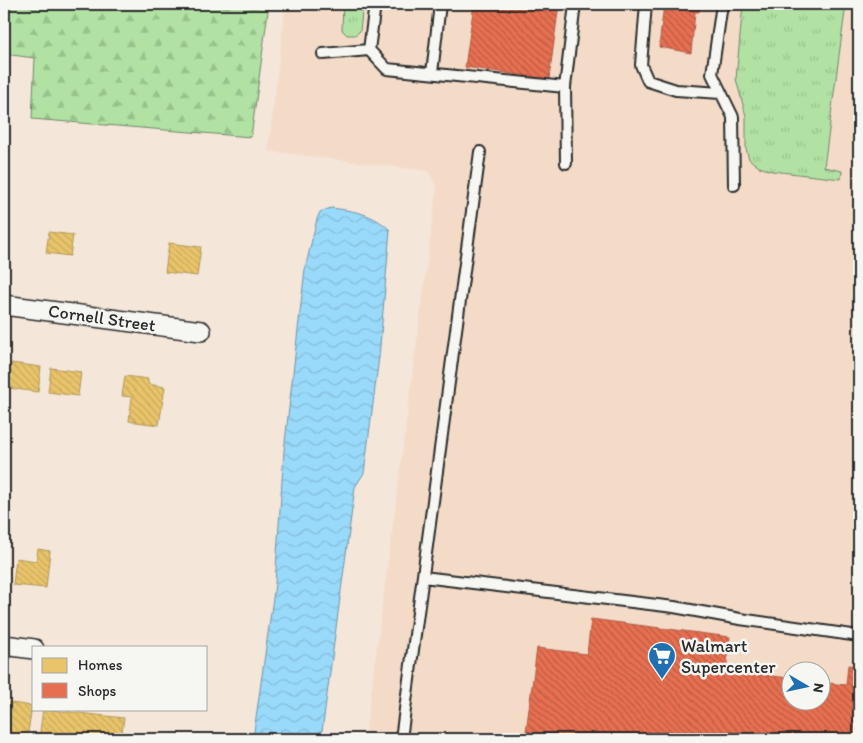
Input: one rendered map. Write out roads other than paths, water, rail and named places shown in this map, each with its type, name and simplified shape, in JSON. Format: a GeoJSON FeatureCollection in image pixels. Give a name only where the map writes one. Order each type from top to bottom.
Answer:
{"type":"FeatureCollection","features":[{"type":"Feature","properties":{"kind":"street","name":"Cornell Street"},"geometry":{"type":"LineString","coordinates":[[4,305],[201,331]]}},
{"type":"Feature","properties":{"kind":"street"},"geometry":{"type":"LineString","coordinates":[[4,645],[32,650]]}},
{"type":"Feature","properties":{"kind":"lane"},"geometry":{"type":"LineString","coordinates":[[368,50],[375,4]]}},
{"type":"Feature","properties":{"kind":"lane"},"geometry":{"type":"LineString","coordinates":[[432,74],[440,4]]}},
{"type":"Feature","properties":{"kind":"lane"},"geometry":{"type":"LineString","coordinates":[[566,163],[564,87],[575,4]]}},
{"type":"Feature","properties":{"kind":"lane"},"geometry":{"type":"LineString","coordinates":[[646,4],[641,65],[648,81],[676,90],[721,93]]}},
{"type":"Feature","properties":{"kind":"lane"},"geometry":{"type":"LineString","coordinates":[[722,4],[712,74],[734,117],[734,184]]}},
{"type":"Feature","properties":{"kind":"lane"},"geometry":{"type":"LineString","coordinates":[[323,54],[368,50]]}},
{"type":"Feature","properties":{"kind":"lane"},"geometry":{"type":"LineString","coordinates":[[368,50],[387,69],[564,87]]}},
{"type":"Feature","properties":{"kind":"lane"},"geometry":{"type":"LineString","coordinates":[[401,739],[480,152]]}},
{"type":"Feature","properties":{"kind":"lane"},"geometry":{"type":"LineString","coordinates":[[423,576],[674,607],[740,619],[859,636]]}},
{"type":"Feature","properties":{"kind":"water"},"geometry":{"type":"Polygon","coordinates":[[[331,208],[369,216],[390,230],[379,357],[364,473],[355,487],[321,739],[253,739],[275,584],[284,451],[305,269],[317,219],[320,212],[331,208]]]}},
{"type":"Feature","properties":{"kind":"place","name":"Walmart Supercenter"},"geometry":{"type":"Point","coordinates":[662,680]}}]}
